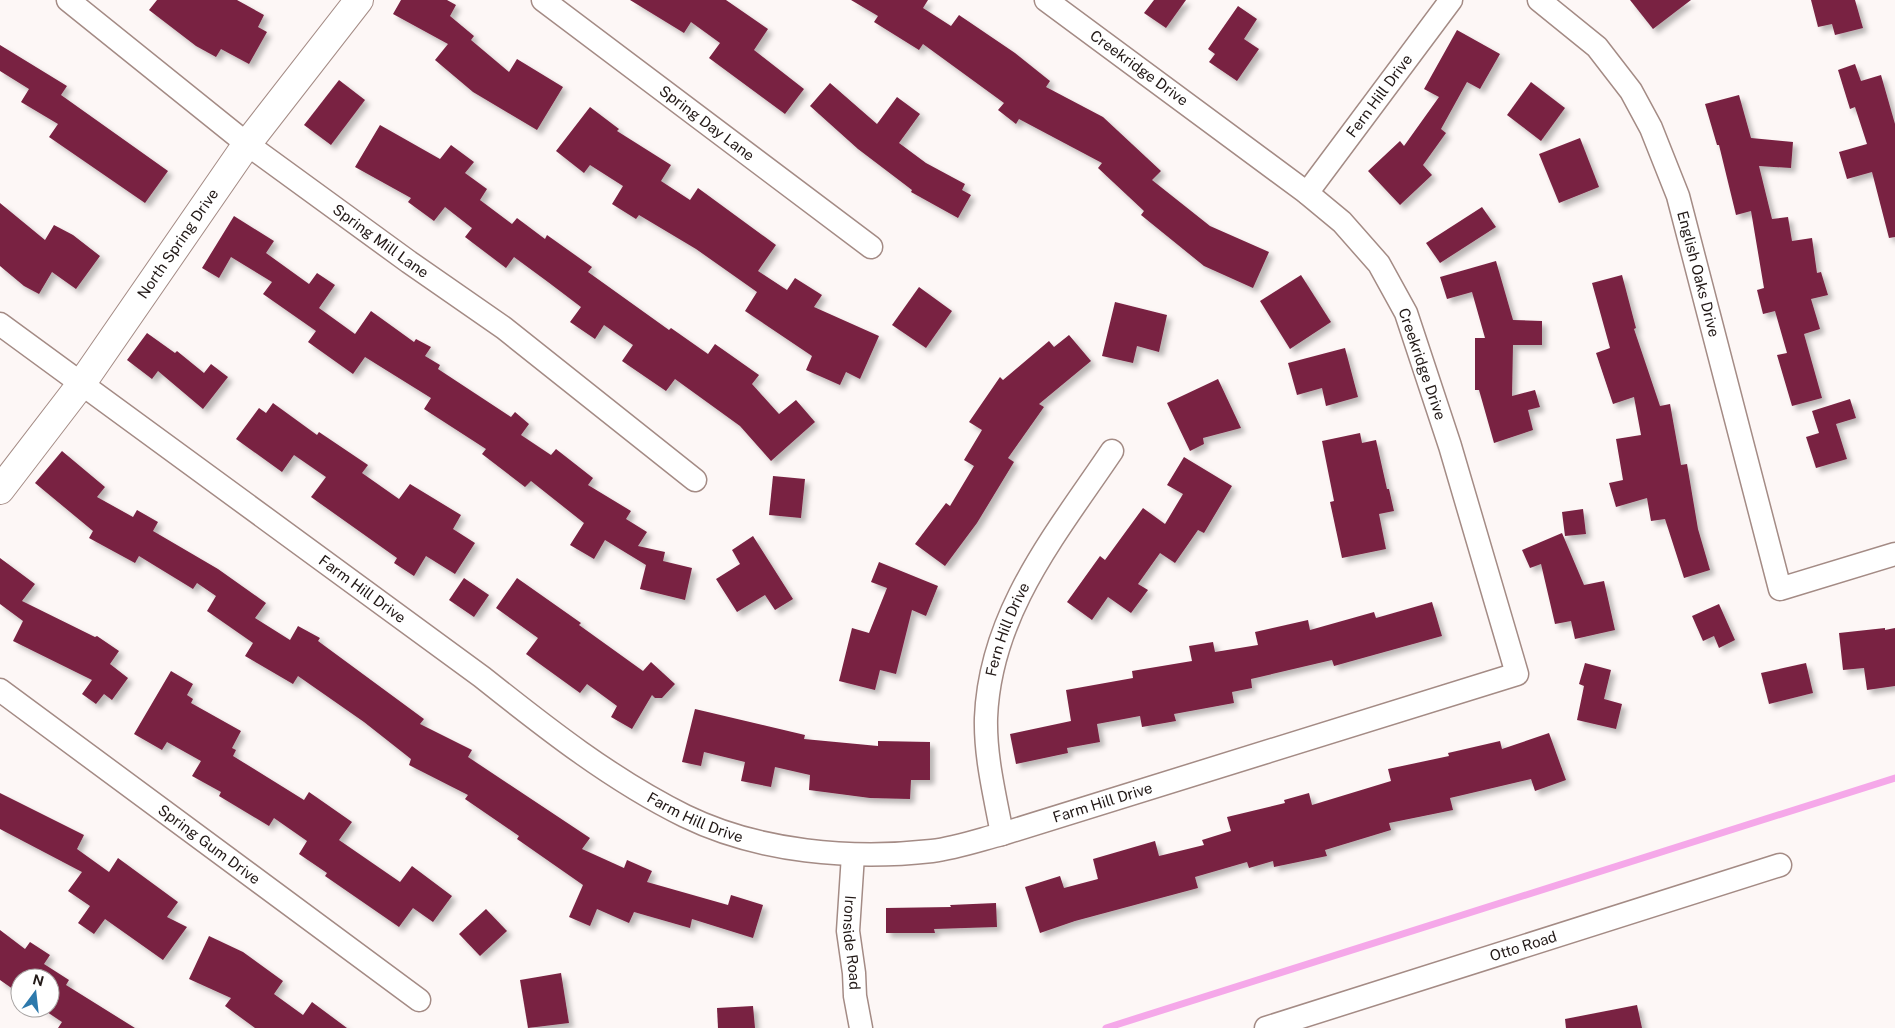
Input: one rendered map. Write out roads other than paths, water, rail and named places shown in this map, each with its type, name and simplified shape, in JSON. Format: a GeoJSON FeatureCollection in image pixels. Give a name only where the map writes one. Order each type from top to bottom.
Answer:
{"type":"FeatureCollection","features":[{"type":"Feature","properties":{"kind":"street","name":"Spring Mill Lane"},"geometry":{"type":"LineString","coordinates":[[68,0],[247,144],[408,262],[504,328],[695,480]]}},
{"type":"Feature","properties":{"kind":"street","name":"North Spring Drive"},"geometry":{"type":"LineString","coordinates":[[0,490],[82,383],[247,144],[359,0]]}},
{"type":"Feature","properties":{"kind":"street","name":"Spring Day Lane"},"geometry":{"type":"LineString","coordinates":[[543,0],[871,246]]}},
{"type":"Feature","properties":{"kind":"street","name":"Creekridge Drive"},"geometry":{"type":"LineString","coordinates":[[1046,0],[1308,193],[1342,222],[1379,264],[1406,313],[1450,446],[1517,674]]}},
{"type":"Feature","properties":{"kind":"street","name":"Fern Hill Drive"},"geometry":{"type":"LineString","coordinates":[[1308,193],[1451,0]]}},
{"type":"Feature","properties":{"kind":"street","name":"English Oaks Drive"},"geometry":{"type":"LineString","coordinates":[[1540,0],[1597,47],[1631,90],[1651,128],[1678,196],[1780,589],[1895,554]]}},
{"type":"Feature","properties":{"kind":"street","name":"Farm Hill Drive"},"geometry":{"type":"LineString","coordinates":[[0,324],[474,672],[538,722],[640,792],[686,816],[728,833],[806,851],[853,855],[886,855],[935,850],[1002,834],[1517,674]]}},
{"type":"Feature","properties":{"kind":"street","name":"Fern Hill Drive"},"geometry":{"type":"LineString","coordinates":[[1002,834],[989,762],[986,718],[991,674],[1002,633],[1018,595],[1112,451]]}},
{"type":"Feature","properties":{"kind":"street","name":"Spring Gum Drive"},"geometry":{"type":"LineString","coordinates":[[0,690],[419,1000]]}},
{"type":"Feature","properties":{"kind":"street","name":"Ironside Road"},"geometry":{"type":"LineString","coordinates":[[853,855],[848,930],[855,996],[861,1028]]}},
{"type":"Feature","properties":{"kind":"street","name":"Otto Road"},"geometry":{"type":"LineString","coordinates":[[1266,1028],[1780,866]]}},
{"type":"Feature","properties":{"kind":"waterway"},"geometry":{"type":"LineString","coordinates":[[1106,1028],[1895,778]]}}]}
